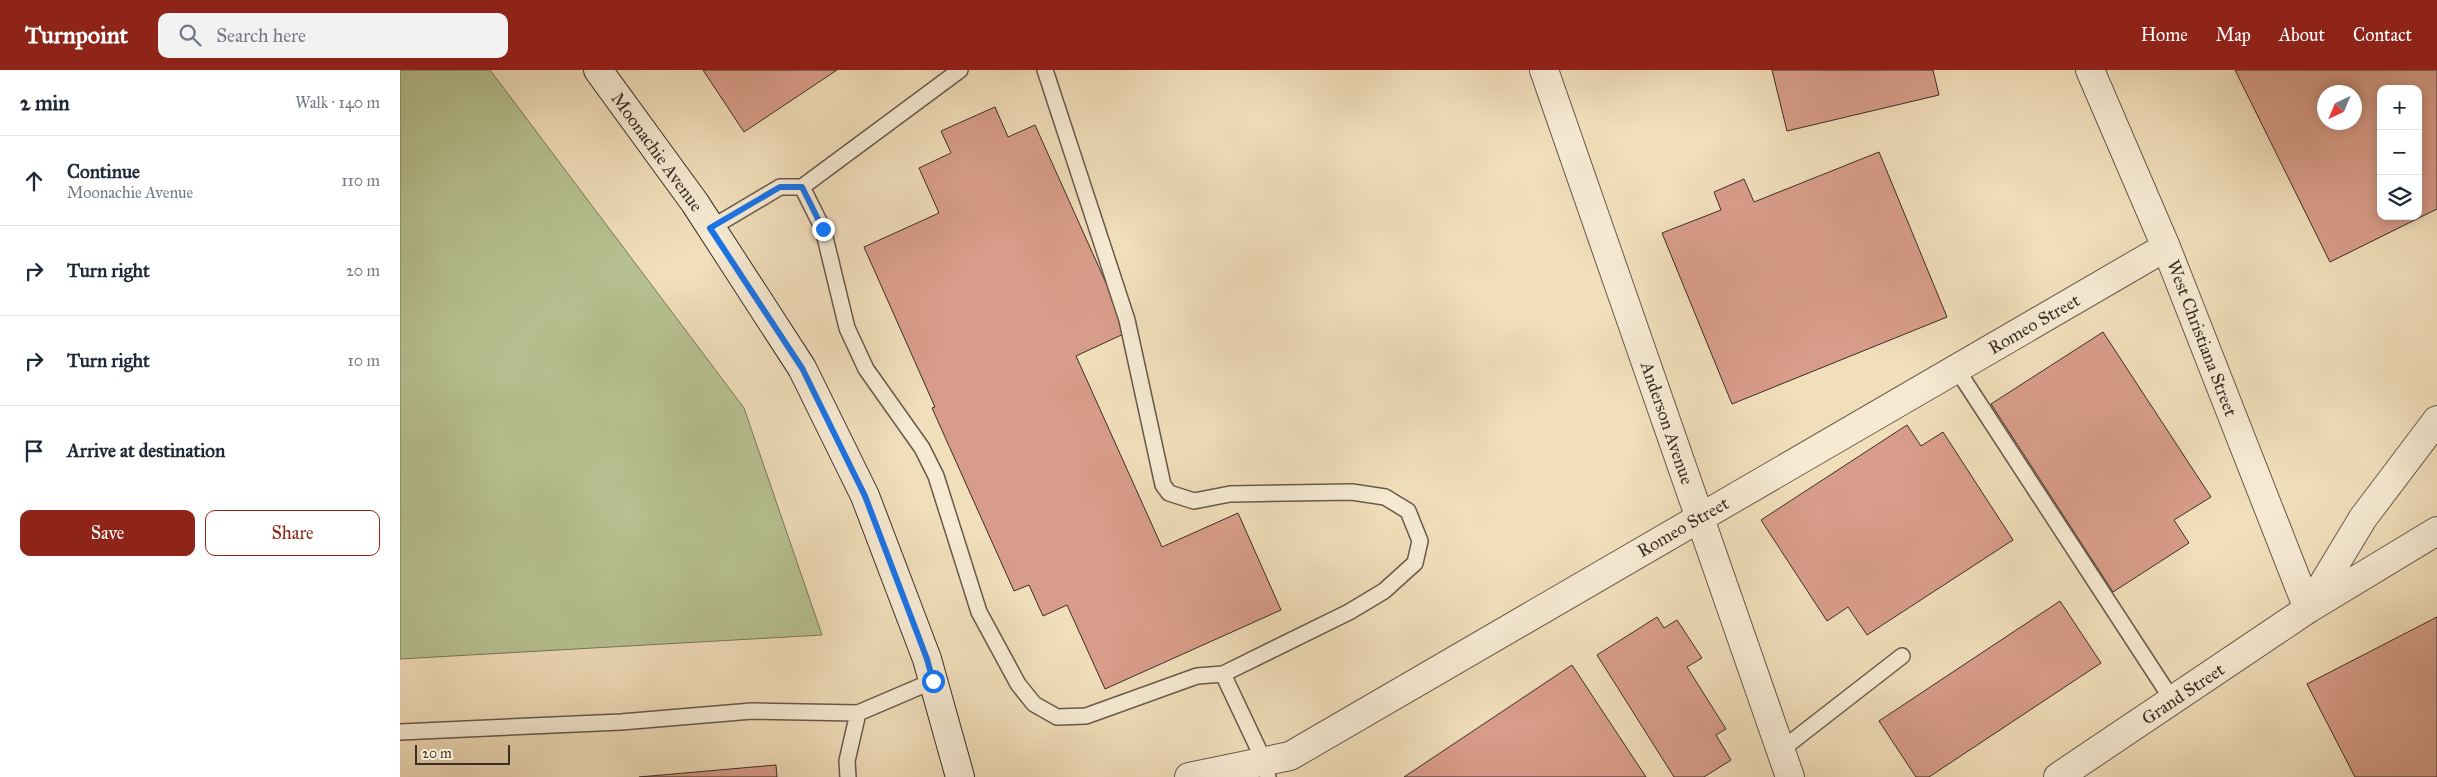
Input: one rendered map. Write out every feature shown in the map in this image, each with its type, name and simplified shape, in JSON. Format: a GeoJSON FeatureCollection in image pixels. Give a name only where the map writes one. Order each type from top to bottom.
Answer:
{"type":"FeatureCollection","features":[{"type":"Feature","properties":{"kind":"street","name":"Moonachie Avenue"},"geometry":{"type":"LineString","coordinates":[[598,70],[710,228],[802,368],[865,496],[927,659],[960,777]]}},
{"type":"Feature","properties":{"kind":"street","name":"Anderson Avenue"},"geometry":{"type":"LineString","coordinates":[[1544,70],[1790,777]]}},
{"type":"Feature","properties":{"kind":"street","name":"West Christiana Street"},"geometry":{"type":"LineString","coordinates":[[2090,70],[2166,247],[2308,609]]}},
{"type":"Feature","properties":{"kind":"street","name":"Romeo Street"},"geometry":{"type":"LineString","coordinates":[[1189,777],[1266,769],[1290,756],[2166,247]]}},
{"type":"Feature","properties":{"kind":"street","name":"Grand Street"},"geometry":{"type":"LineString","coordinates":[[2308,609],[2363,518],[2437,420]]}},
{"type":"Feature","properties":{"kind":"street","name":"Grand Street"},"geometry":{"type":"LineString","coordinates":[[2058,777],[2174,701],[2308,609],[2437,531]]}},
{"type":"Feature","properties":{"kind":"lane"},"geometry":{"type":"LineString","coordinates":[[710,228],[780,187],[802,187],[960,70]]}},
{"type":"Feature","properties":{"kind":"lane"},"geometry":{"type":"LineString","coordinates":[[802,187],[823,229],[847,328],[866,369],[922,448],[936,476],[979,612],[1018,684],[1034,704],[1057,717],[1086,716],[1197,676],[1223,674],[1349,612],[1384,591],[1415,563],[1420,541],[1408,511],[1385,497],[1352,492],[1239,494],[1194,501],[1169,493],[1163,484],[1127,320],[1046,70]]}},
{"type":"Feature","properties":{"kind":"lane"},"geometry":{"type":"LineString","coordinates":[[1956,368],[2174,701]]}},
{"type":"Feature","properties":{"kind":"lane"},"geometry":{"type":"LineString","coordinates":[[1781,750],[1902,656]]}},
{"type":"Feature","properties":{"kind":"lane"},"geometry":{"type":"LineString","coordinates":[[1223,674],[1266,769]]}},
{"type":"Feature","properties":{"kind":"lane"},"geometry":{"type":"LineString","coordinates":[[400,732],[621,722],[752,711],[858,713],[933,681]]}},
{"type":"Feature","properties":{"kind":"lane"},"geometry":{"type":"LineString","coordinates":[[848,777],[847,761],[858,713]]}},
{"type":"Feature","properties":{"kind":"green space"},"geometry":{"type":"Polygon","coordinates":[[[400,70],[490,70],[744,408],[822,635],[400,659],[400,70]]]}},
{"type":"Feature","properties":{"kind":"building"},"geometry":{"type":"Polygon","coordinates":[[[703,70],[837,70],[744,132],[703,70]]]}},
{"type":"Feature","properties":{"kind":"building"},"geometry":{"type":"Polygon","coordinates":[[[1772,70],[1933,70],[1939,95],[1787,131],[1772,70]]]}},
{"type":"Feature","properties":{"kind":"building"},"geometry":{"type":"Polygon","coordinates":[[[2235,70],[2437,70],[2437,209],[2422,216],[2422,85],[2377,85],[2377,220],[2415,220],[2330,262],[2235,70]]]}},
{"type":"Feature","properties":{"kind":"building"},"geometry":{"type":"Polygon","coordinates":[[[995,107],[1008,137],[1035,125],[1128,332],[1076,356],[1162,547],[1238,513],[1281,610],[1105,689],[1067,605],[1043,616],[1029,585],[1014,591],[932,408],[935,407],[864,247],[939,213],[919,168],[951,153],[941,131],[995,107]]]}},
{"type":"Feature","properties":{"kind":"building"},"geometry":{"type":"Polygon","coordinates":[[[1879,152],[1947,317],[1732,404],[1662,233],[1721,210],[1714,192],[1744,179],[1754,202],[1879,152]]]}},
{"type":"Feature","properties":{"kind":"building"},"geometry":{"type":"Polygon","coordinates":[[[2103,332],[2211,497],[2174,520],[2189,543],[2113,592],[1991,404],[2103,332]]]}},
{"type":"Feature","properties":{"kind":"building"},"geometry":{"type":"Polygon","coordinates":[[[1907,425],[1921,446],[1943,432],[2013,540],[1867,635],[1848,607],[1827,621],[1761,520],[1907,425]]]}},
{"type":"Feature","properties":{"kind":"building"},"geometry":{"type":"Polygon","coordinates":[[[2060,601],[2101,663],[1929,777],[1916,777],[1879,721],[2060,601]]]}},
{"type":"Feature","properties":{"kind":"building"},"geometry":{"type":"Polygon","coordinates":[[[1657,617],[1664,628],[1677,620],[1702,658],[1687,667],[1726,729],[1716,735],[1731,760],[1704,777],[1674,777],[1597,655],[1657,617]]]}},
{"type":"Feature","properties":{"kind":"building"},"geometry":{"type":"Polygon","coordinates":[[[2437,617],[2437,777],[2355,777],[2307,684],[2437,617]]]}},
{"type":"Feature","properties":{"kind":"building"},"geometry":{"type":"Polygon","coordinates":[[[1572,665],[1646,777],[1404,777],[1572,665]]]}},
{"type":"Feature","properties":{"kind":"building"},"geometry":{"type":"Polygon","coordinates":[[[776,765],[777,777],[639,777],[776,765]]]}},
{"type":"Feature","properties":{"kind":"route"},"geometry":{"type":"LineString","coordinates":[[823,229],[802,187],[780,187],[710,228],[802,368],[865,496],[927,659],[933,681]]}}]}
